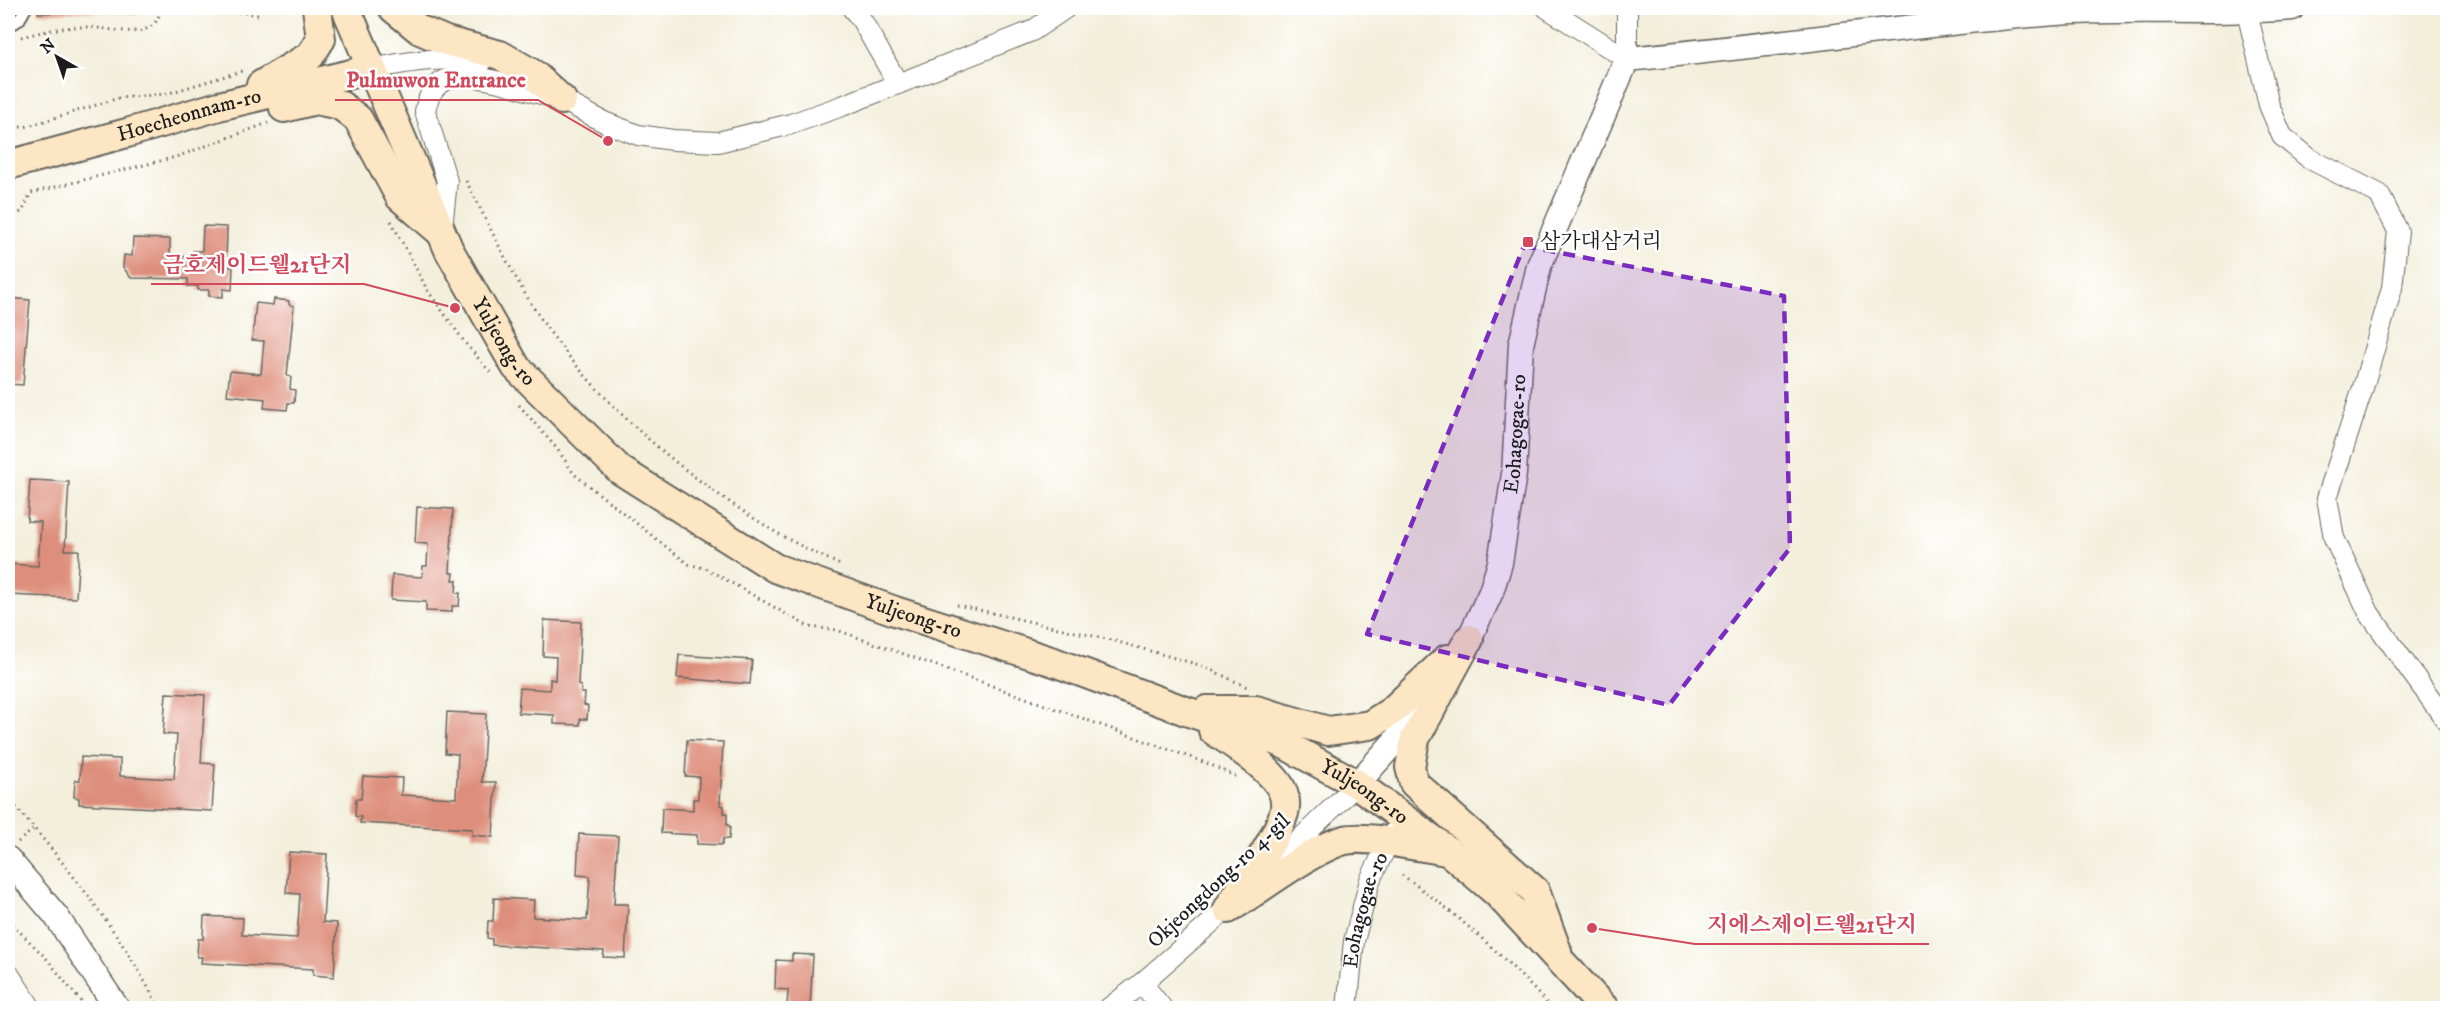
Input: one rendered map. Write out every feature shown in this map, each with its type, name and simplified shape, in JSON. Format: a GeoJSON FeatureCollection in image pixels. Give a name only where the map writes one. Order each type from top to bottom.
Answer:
{"type":"FeatureCollection","features":[{"type":"Feature","properties":{"kind":"main road"},"geometry":{"type":"LineString","coordinates":[[219,106],[282,75],[310,56],[321,39],[317,8]]}},
{"type":"Feature","properties":{"kind":"main road","name":"Yuljeong-ro"},"geometry":{"type":"LineString","coordinates":[[346,8],[442,234],[516,367],[620,470],[775,568],[895,611],[1054,662],[1183,710],[1282,743],[1357,784],[1448,851],[1496,892],[1604,1008]]}},
{"type":"Feature","properties":{"kind":"main road"},"geometry":{"type":"LineString","coordinates":[[393,8],[420,30],[446,41],[500,55],[533,74],[562,100]]}},
{"type":"Feature","properties":{"kind":"main road","name":"Hoecheonnam-ro"},"geometry":{"type":"LineString","coordinates":[[8,165],[219,106],[371,69]]}},
{"type":"Feature","properties":{"kind":"main road"},"geometry":{"type":"LineString","coordinates":[[219,106],[278,110],[316,100],[340,105],[358,119],[400,197],[442,234]]}},
{"type":"Feature","properties":{"kind":"main road"},"geometry":{"type":"LineString","coordinates":[[1183,710],[1256,710],[1328,731],[1370,725],[1392,711],[1469,639]]}},
{"type":"Feature","properties":{"kind":"main road"},"geometry":{"type":"LineString","coordinates":[[1469,639],[1414,739],[1410,767],[1414,783],[1535,891],[1562,964]]}},
{"type":"Feature","properties":{"kind":"main road"},"geometry":{"type":"LineString","coordinates":[[1183,710],[1238,747],[1268,773],[1282,789],[1286,802],[1284,813],[1267,847],[1228,909]]}},
{"type":"Feature","properties":{"kind":"main road"},"geometry":{"type":"LineString","coordinates":[[1228,909],[1320,851],[1346,840],[1389,842],[1448,851]]}},
{"type":"Feature","properties":{"kind":"street"},"geometry":{"type":"LineString","coordinates":[[852,8],[861,19],[898,84]]}},
{"type":"Feature","properties":{"kind":"street"},"geometry":{"type":"LineString","coordinates":[[371,69],[412,61],[460,58],[499,66],[604,122],[639,135],[673,140],[718,142],[791,124],[898,84],[1032,31],[1066,8]]}},
{"type":"Feature","properties":{"kind":"street"},"geometry":{"type":"LineString","coordinates":[[1547,8],[1627,59],[2047,11],[2247,12],[2292,8]]}},
{"type":"Feature","properties":{"kind":"street","name":"Eohagogae-ro"},"geometry":{"type":"LineString","coordinates":[[1357,784],[1395,741],[1469,639],[1491,592],[1500,563],[1514,474],[1521,345],[1536,277],[1627,59],[1627,8]]}},
{"type":"Feature","properties":{"kind":"street"},"geometry":{"type":"LineString","coordinates":[[2247,12],[2269,105],[2282,136],[2310,159],[2379,194],[2398,231],[2392,288],[2362,392],[2327,498],[2334,538],[2370,613],[2448,723]]}},
{"type":"Feature","properties":{"kind":"street"},"geometry":{"type":"LineString","coordinates":[[442,234],[447,181],[425,111],[433,90],[444,81],[464,75],[490,79],[562,100]]}},
{"type":"Feature","properties":{"kind":"street","name":"Okjeongdong-ro 4-gil"},"geometry":{"type":"LineString","coordinates":[[1109,1008],[1142,983],[1228,909],[1357,784]]}},
{"type":"Feature","properties":{"kind":"street","name":"Eohagogae-ro"},"geometry":{"type":"LineString","coordinates":[[1347,1008],[1354,941],[1371,880],[1401,816]]}},
{"type":"Feature","properties":{"kind":"street"},"geometry":{"type":"LineString","coordinates":[[12,851],[117,1008]]}},
{"type":"Feature","properties":{"kind":"street"},"geometry":{"type":"LineString","coordinates":[[8,974],[31,1008]]}},
{"type":"Feature","properties":{"kind":"street"},"geometry":{"type":"LineString","coordinates":[[1142,983],[1162,1008]]}},
{"type":"Feature","properties":{"kind":"lane"},"geometry":{"type":"LineString","coordinates":[[8,26],[19,20],[26,8]]}},
{"type":"Feature","properties":{"kind":"path"},"geometry":{"type":"LineString","coordinates":[[18,37],[62,28],[83,27],[136,31],[146,29],[156,23],[160,8]]}},
{"type":"Feature","properties":{"kind":"path"},"geometry":{"type":"LineString","coordinates":[[209,8],[258,15],[254,8]]}},
{"type":"Feature","properties":{"kind":"path"},"geometry":{"type":"LineString","coordinates":[[8,127],[25,127],[119,98],[166,94],[246,70]]}},
{"type":"Feature","properties":{"kind":"path"},"geometry":{"type":"LineString","coordinates":[[8,216],[22,212],[31,193],[176,157],[274,121]]}},
{"type":"Feature","properties":{"kind":"path"},"geometry":{"type":"LineString","coordinates":[[466,181],[513,272],[555,339],[617,410],[693,477],[767,528],[843,566]]}},
{"type":"Feature","properties":{"kind":"path"},"geometry":{"type":"LineString","coordinates":[[951,603],[1115,641],[1203,666],[1256,691]]}},
{"type":"Feature","properties":{"kind":"path"},"geometry":{"type":"LineString","coordinates":[[8,798],[35,828],[97,909],[129,956],[159,1008]]}},
{"type":"Feature","properties":{"kind":"path"},"geometry":{"type":"LineString","coordinates":[[12,851],[35,828]]}},
{"type":"Feature","properties":{"kind":"path"},"geometry":{"type":"LineString","coordinates":[[1402,875],[1433,897],[1486,941],[1551,1008]]}},
{"type":"Feature","properties":{"kind":"path"},"geometry":{"type":"LineString","coordinates":[[8,920],[46,958],[87,1008]]}},
{"type":"Feature","properties":{"kind":"highlighted area"},"geometry":{"type":"Polygon","coordinates":[[[1524,246],[1784,296],[1790,548],[1669,705],[1367,634],[1524,246]]]}},
{"type":"Feature","properties":{"kind":"building"},"geometry":{"type":"Polygon","coordinates":[[[38,8],[134,8],[134,14],[111,11],[38,13],[38,8]]]}},
{"type":"Feature","properties":{"kind":"building"},"geometry":{"type":"Polygon","coordinates":[[[203,226],[227,227],[226,266],[233,267],[232,290],[223,289],[223,297],[209,296],[209,290],[198,290],[198,286],[188,286],[188,279],[131,278],[123,267],[124,255],[132,256],[133,238],[170,239],[170,256],[193,257],[193,251],[202,251],[203,226]]]}},
{"type":"Feature","properties":{"kind":"building"},"geometry":{"type":"Polygon","coordinates":[[[8,298],[30,300],[23,385],[8,384],[8,298]]]}},
{"type":"Feature","properties":{"kind":"building"},"geometry":{"type":"Polygon","coordinates":[[[274,299],[289,301],[289,305],[294,306],[287,376],[291,377],[290,389],[295,390],[294,403],[288,403],[287,410],[264,408],[265,399],[227,395],[230,371],[261,374],[264,341],[252,340],[256,303],[273,305],[274,299]]]}},
{"type":"Feature","properties":{"kind":"building"},"geometry":{"type":"Polygon","coordinates":[[[30,480],[69,482],[65,550],[79,550],[76,598],[8,595],[8,564],[38,566],[41,522],[27,521],[30,480]]]}},
{"type":"Feature","properties":{"kind":"building"},"geometry":{"type":"Polygon","coordinates":[[[417,507],[453,509],[450,573],[454,573],[453,580],[457,580],[456,593],[460,593],[459,606],[452,606],[452,612],[426,611],[426,602],[391,600],[392,575],[422,577],[423,566],[427,566],[428,544],[415,543],[417,507]]]}},
{"type":"Feature","properties":{"kind":"building"},"geometry":{"type":"Polygon","coordinates":[[[544,620],[581,622],[578,685],[581,686],[581,693],[585,693],[584,705],[588,706],[587,719],[580,719],[580,725],[554,724],[554,715],[518,713],[520,688],[550,690],[550,679],[555,680],[556,657],[543,656],[544,620]]]}},
{"type":"Feature","properties":{"kind":"building"},"geometry":{"type":"Polygon","coordinates":[[[679,655],[752,660],[750,684],[677,678],[679,655]]]}},
{"type":"Feature","properties":{"kind":"building"},"geometry":{"type":"Polygon","coordinates":[[[166,693],[205,695],[201,763],[215,764],[212,811],[79,804],[79,798],[74,797],[75,780],[80,780],[81,757],[120,759],[120,776],[174,779],[177,735],[163,734],[166,693]]]}},
{"type":"Feature","properties":{"kind":"building"},"geometry":{"type":"Polygon","coordinates":[[[447,712],[486,714],[482,782],[496,782],[493,837],[472,835],[472,829],[360,823],[361,817],[355,816],[356,799],[361,799],[363,776],[402,778],[401,795],[456,798],[458,754],[445,753],[447,712]]]}},
{"type":"Feature","properties":{"kind":"building"},"geometry":{"type":"Polygon","coordinates":[[[687,740],[723,742],[720,805],[724,806],[724,813],[727,813],[727,825],[730,826],[729,839],[723,839],[722,845],[697,844],[697,835],[661,833],[662,808],[693,810],[693,799],[698,799],[699,777],[685,776],[687,740]]]}},
{"type":"Feature","properties":{"kind":"building"},"geometry":{"type":"Polygon","coordinates":[[[579,834],[618,836],[614,904],[628,904],[625,958],[603,957],[604,951],[492,945],[492,939],[487,938],[488,921],[493,921],[494,898],[534,900],[533,917],[587,920],[590,876],[577,875],[579,834]]]}},
{"type":"Feature","properties":{"kind":"building"},"geometry":{"type":"Polygon","coordinates":[[[289,852],[327,854],[323,922],[337,923],[334,977],[313,975],[313,969],[201,963],[202,957],[197,957],[198,939],[203,939],[204,916],[243,918],[242,935],[297,938],[300,894],[286,893],[289,852]]]}},
{"type":"Feature","properties":{"kind":"building"},"geometry":{"type":"Polygon","coordinates":[[[792,954],[813,955],[810,1008],[787,1008],[788,990],[775,989],[776,960],[792,961],[792,954]]]}},
{"type":"Feature","properties":{"kind":"place","name":"Pulmuwon Entrance"},"geometry":{"type":"Point","coordinates":[608,141]}},
{"type":"Feature","properties":{"kind":"place","name":"삼가대삼거리"},"geometry":{"type":"Point","coordinates":[1528,242]}},
{"type":"Feature","properties":{"kind":"place","name":"금호제이드웰21단지"},"geometry":{"type":"Point","coordinates":[455,308]}},
{"type":"Feature","properties":{"kind":"place","name":"지에스제이드웰21단지"},"geometry":{"type":"Point","coordinates":[1592,928]}}]}
